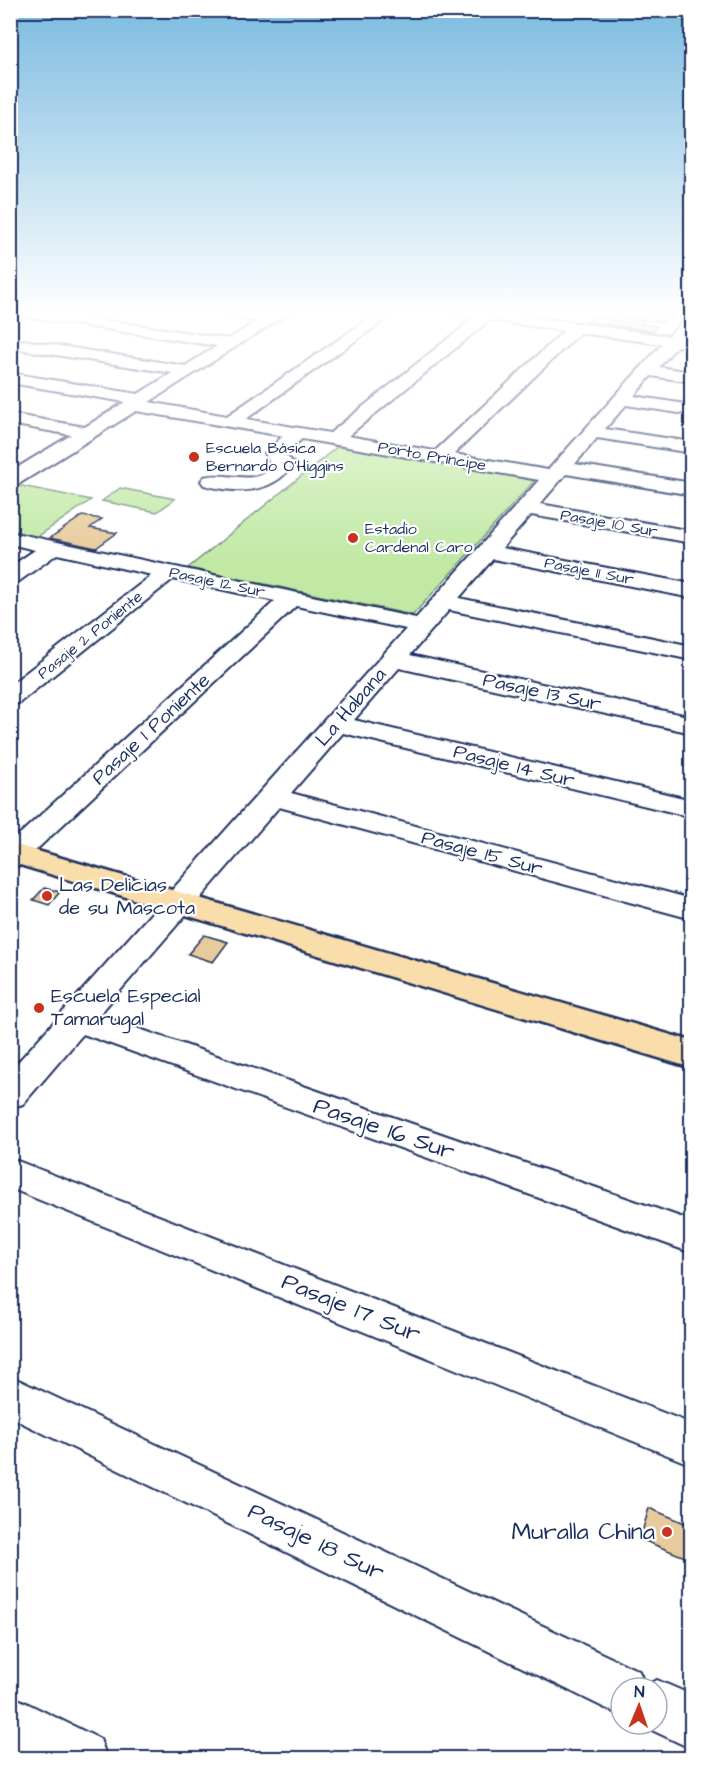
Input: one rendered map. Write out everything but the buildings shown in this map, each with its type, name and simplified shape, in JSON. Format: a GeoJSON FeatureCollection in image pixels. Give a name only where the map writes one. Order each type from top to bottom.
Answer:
{"type":"FeatureCollection","features":[{"type":"Feature","properties":{"kind":"main road"},"geometry":{"type":"LineString","coordinates":[[12,855],[181,902],[692,1054]]}},
{"type":"Feature","properties":{"kind":"street","name":"Porto Príncipe"},"geometry":{"type":"LineString","coordinates":[[93,394],[231,421],[440,457],[692,489]]}},
{"type":"Feature","properties":{"kind":"street"},"geometry":{"type":"LineString","coordinates":[[10,481],[152,394]]}},
{"type":"Feature","properties":{"kind":"street"},"geometry":{"type":"LineString","coordinates":[[231,421],[271,394]]}},
{"type":"Feature","properties":{"kind":"street"},"geometry":{"type":"LineString","coordinates":[[334,439],[390,394]]}},
{"type":"Feature","properties":{"kind":"street"},"geometry":{"type":"LineString","coordinates":[[440,457],[507,394]]}},
{"type":"Feature","properties":{"kind":"street","name":"La Habana"},"geometry":{"type":"LineString","coordinates":[[10,1095],[626,394]]}},
{"type":"Feature","properties":{"kind":"street"},"geometry":{"type":"LineString","coordinates":[[621,399],[692,410]]}},
{"type":"Feature","properties":{"kind":"street"},"geometry":{"type":"LineString","coordinates":[[10,418],[89,433]]}},
{"type":"Feature","properties":{"kind":"street"},"geometry":{"type":"LineString","coordinates":[[592,432],[692,448]]}},
{"type":"Feature","properties":{"kind":"street"},"geometry":{"type":"LineString","coordinates":[[211,481],[252,484],[273,475],[285,463],[276,458],[274,453],[297,433]]}},
{"type":"Feature","properties":{"kind":"street"},"geometry":{"type":"LineString","coordinates":[[10,465],[31,469]]}},
{"type":"Feature","properties":{"kind":"street","name":"Pasaje 10 Sur"},"geometry":{"type":"LineString","coordinates":[[526,508],[692,537]]}},
{"type":"Feature","properties":{"kind":"street","name":"Pasaje 12 Sur"},"geometry":{"type":"LineString","coordinates":[[10,538],[423,626]]}},
{"type":"Feature","properties":{"kind":"street"},"geometry":{"type":"LineString","coordinates":[[10,577],[53,548]]}},
{"type":"Feature","properties":{"kind":"street","name":"Pasaje 11 Sur"},"geometry":{"type":"LineString","coordinates":[[487,552],[692,591]]}},
{"type":"Feature","properties":{"kind":"street","name":"Pasaje 2 Poniente"},"geometry":{"type":"LineString","coordinates":[[10,698],[169,572]]}},
{"type":"Feature","properties":{"kind":"street","name":"Pasaje 1 Poniente"},"geometry":{"type":"LineString","coordinates":[[12,855],[291,598]]}},
{"type":"Feature","properties":{"kind":"street"},"geometry":{"type":"LineString","coordinates":[[443,602],[692,653]]}},
{"type":"Feature","properties":{"kind":"street","name":"Pasaje 13 Sur"},"geometry":{"type":"LineString","coordinates":[[393,659],[692,725]]}},
{"type":"Feature","properties":{"kind":"street","name":"Pasaje 14 Sur"},"geometry":{"type":"LineString","coordinates":[[337,724],[692,809]]}},
{"type":"Feature","properties":{"kind":"street","name":"Pasaje 15 Sur"},"geometry":{"type":"LineString","coordinates":[[272,797],[692,909]]}},
{"type":"Feature","properties":{"kind":"street","name":"Pasaje 16 Sur"},"geometry":{"type":"LineString","coordinates":[[76,1020],[692,1237]]}},
{"type":"Feature","properties":{"kind":"street","name":"Pasaje 17 Sur"},"geometry":{"type":"LineString","coordinates":[[10,1172],[692,1445]]}},
{"type":"Feature","properties":{"kind":"street","name":"Pasaje 18 Sur"},"geometry":{"type":"LineString","coordinates":[[10,1395],[609,1683]]}},
{"type":"Feature","properties":{"kind":"street"},"geometry":{"type":"LineString","coordinates":[[669,1712],[692,1723]]}},
{"type":"Feature","properties":{"kind":"street"},"geometry":{"type":"LineString","coordinates":[[10,1721],[81,1758]]}},
{"type":"Feature","properties":{"kind":"green space","name":"Estadio Cardenal Caro"},"geometry":{"type":"Polygon","coordinates":[[[338,446],[535,480],[413,615],[188,568],[338,446]]]}},
{"type":"Feature","properties":{"kind":"green space"},"geometry":{"type":"Polygon","coordinates":[[[17,485],[91,500],[37,537],[11,531],[11,489],[17,485]]]}},
{"type":"Feature","properties":{"kind":"green space"},"geometry":{"type":"Polygon","coordinates":[[[120,488],[175,499],[157,512],[102,501],[120,488]]]}},
{"type":"Feature","properties":{"kind":"place","name":"Escuela Básica Bernardo O'Higgins"},"geometry":{"type":"Point","coordinates":[194,457]}},
{"type":"Feature","properties":{"kind":"place","name":"Estadio Cardenal Caro"},"geometry":{"type":"Point","coordinates":[353,538]}},
{"type":"Feature","properties":{"kind":"place","name":"Las Delicias de su Mascota"},"geometry":{"type":"Point","coordinates":[47,896]}},
{"type":"Feature","properties":{"kind":"place","name":"Escuela Especial Tamarugal"},"geometry":{"type":"Point","coordinates":[39,1008]}},
{"type":"Feature","properties":{"kind":"place","name":"Muralla China"},"geometry":{"type":"Point","coordinates":[667,1532]}}]}
